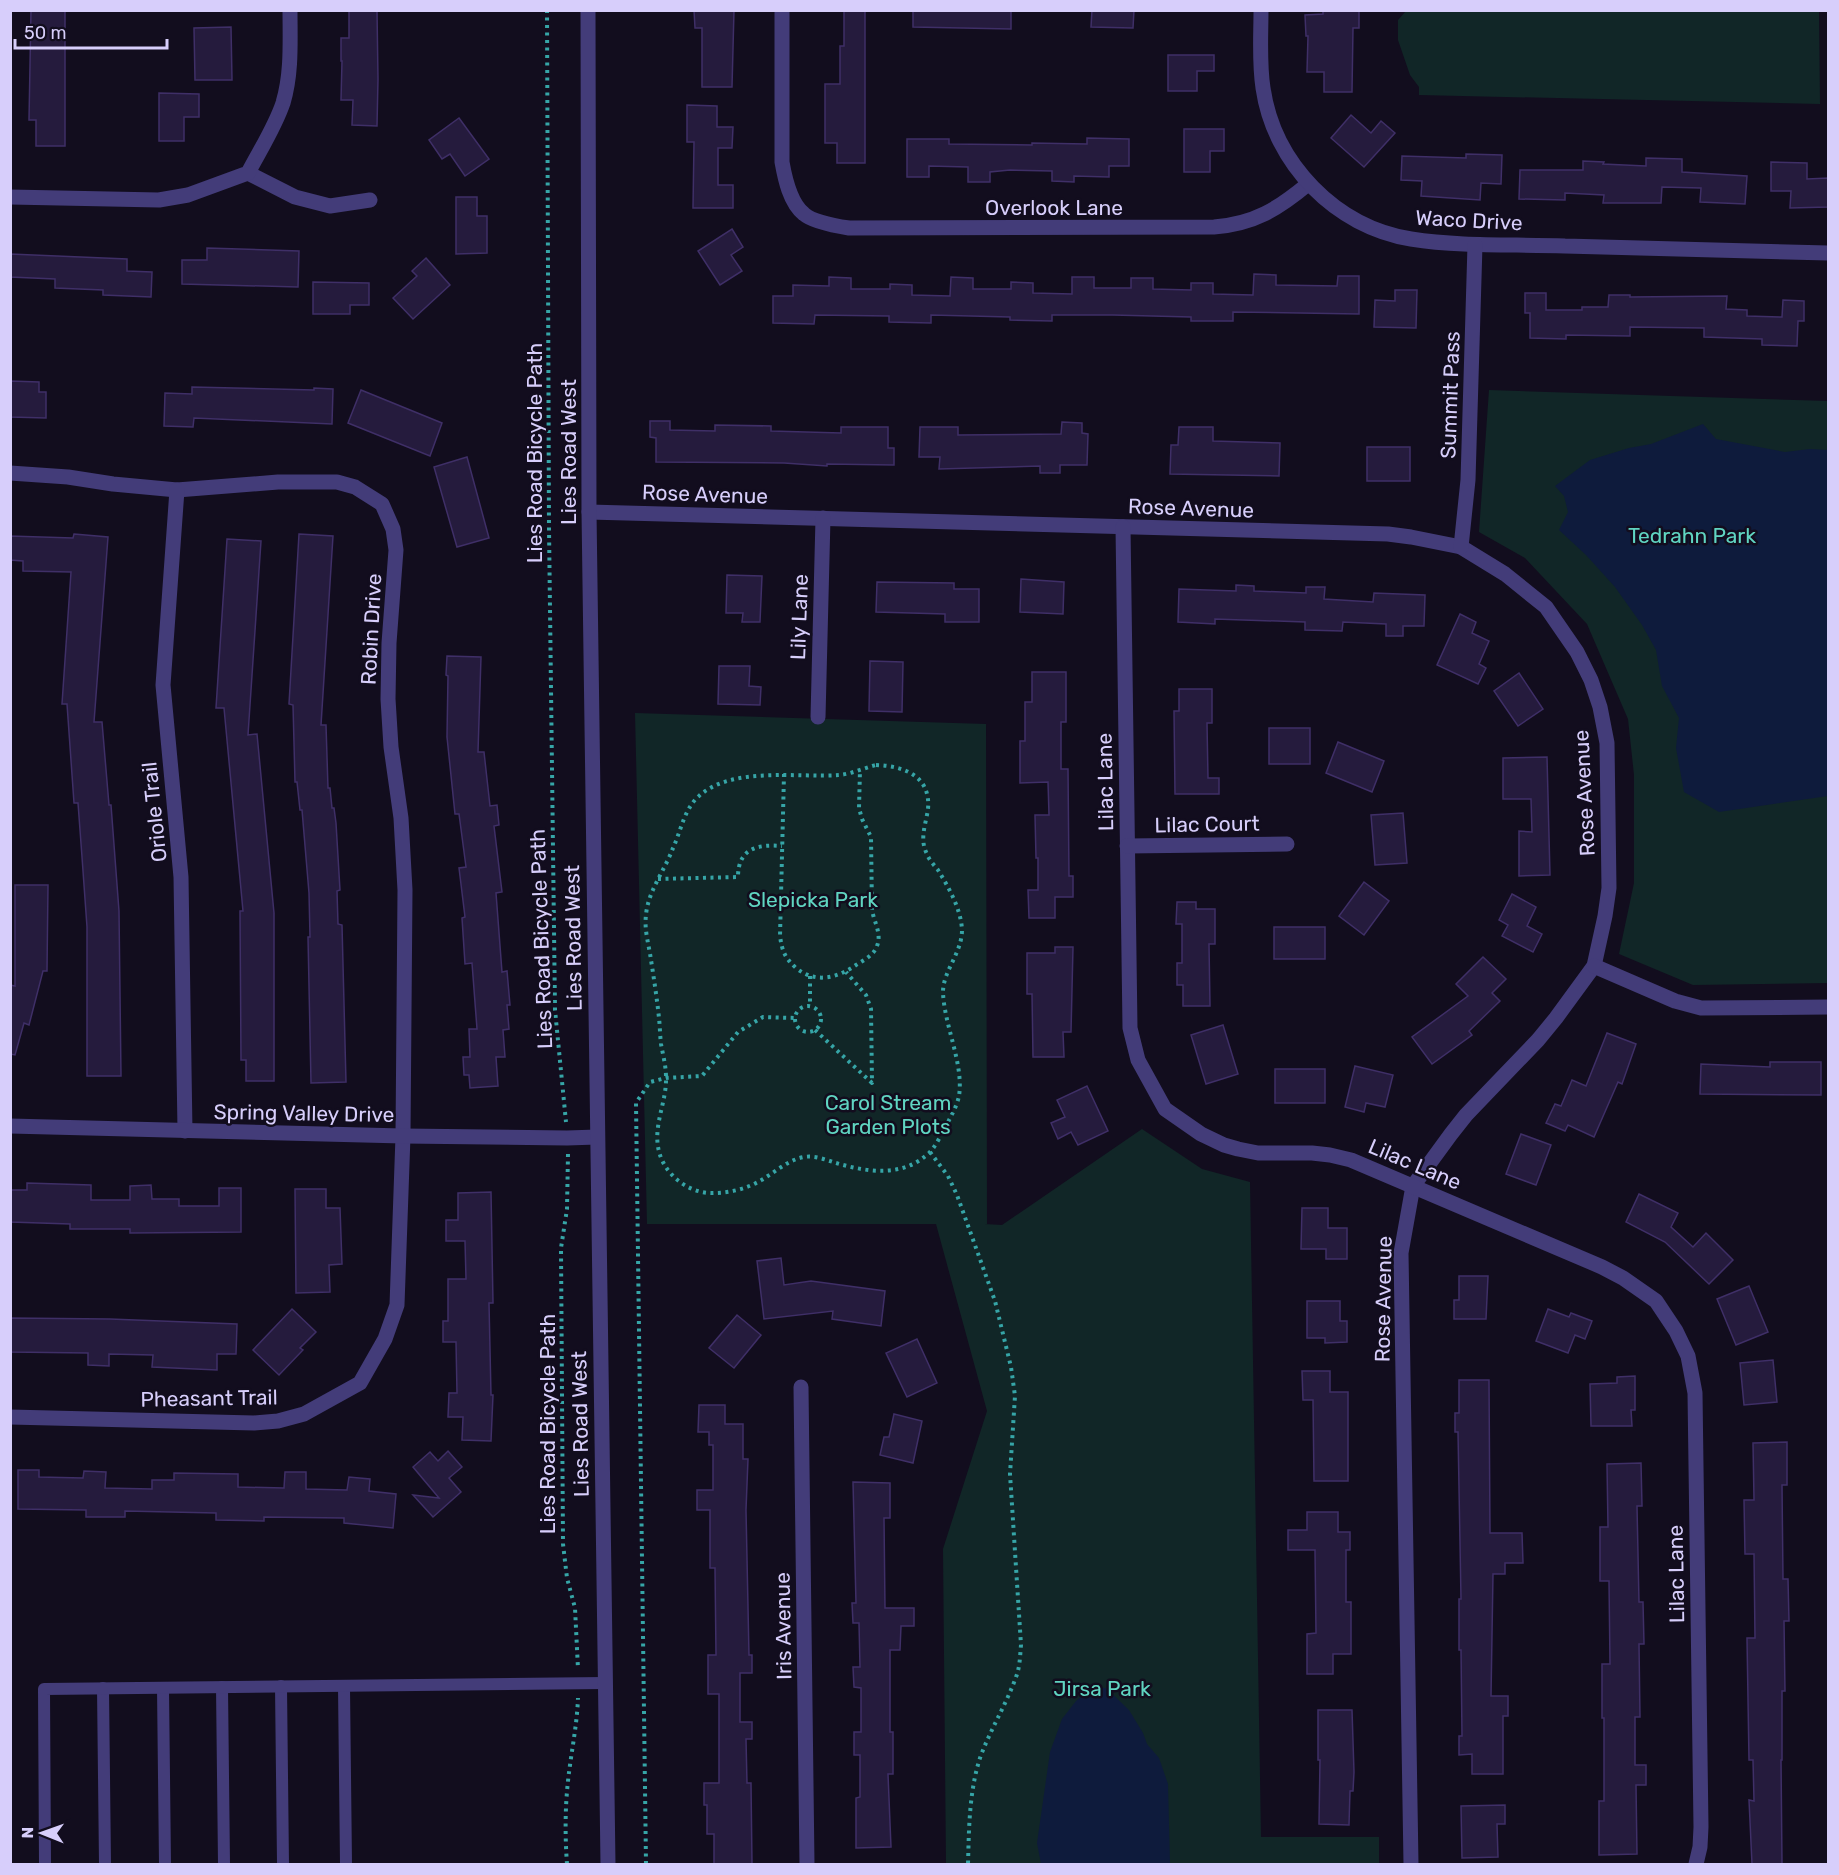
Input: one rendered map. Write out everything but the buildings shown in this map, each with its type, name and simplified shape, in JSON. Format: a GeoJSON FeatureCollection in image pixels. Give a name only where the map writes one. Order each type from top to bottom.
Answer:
{"type":"FeatureCollection","features":[{"type":"Feature","properties":{"kind":"street"},"geometry":{"type":"LineString","coordinates":[[10,197],[159,200],[188,195],[248,173],[278,116],[286,93],[290,64],[290,10]]}},
{"type":"Feature","properties":{"kind":"street","name":"Lies Road West"},"geometry":{"type":"LineString","coordinates":[[588,10],[590,512],[608,1864]]}},
{"type":"Feature","properties":{"kind":"street","name":"Overlook Lane"},"geometry":{"type":"LineString","coordinates":[[782,10],[782,162],[784,177],[795,203],[804,215],[832,226],[849,228],[1231,226],[1248,222],[1283,204],[1308,184]]}},
{"type":"Feature","properties":{"kind":"street","name":"Waco Drive"},"geometry":{"type":"LineString","coordinates":[[1261,10],[1263,88],[1275,131],[1308,184],[1329,203],[1354,220],[1410,239],[1475,245],[1828,253]]}},
{"type":"Feature","properties":{"kind":"street"},"geometry":{"type":"LineString","coordinates":[[248,173],[295,197],[330,207],[370,200]]}},
{"type":"Feature","properties":{"kind":"street","name":"Summit Pass"},"geometry":{"type":"LineString","coordinates":[[1461,547],[1468,480],[1475,245]]}},
{"type":"Feature","properties":{"kind":"street","name":"Robin Drive"},"geometry":{"type":"LineString","coordinates":[[10,473],[58,476],[177,490],[278,482],[337,482],[355,487],[382,504],[393,529],[396,550],[389,643],[388,699],[405,879],[403,1136]]}},
{"type":"Feature","properties":{"kind":"street","name":"Oriole Trail"},"geometry":{"type":"LineString","coordinates":[[177,490],[163,685],[181,877],[185,1131]]}},
{"type":"Feature","properties":{"kind":"street","name":"Rose Avenue"},"geometry":{"type":"LineString","coordinates":[[590,512],[1388,534],[1411,537],[1461,547],[1505,574],[1546,607],[1577,652],[1591,680],[1600,707],[1606,743],[1609,888],[1594,966],[1538,1040],[1451,1134],[1413,1186],[1401,1254],[1411,1864]]}},
{"type":"Feature","properties":{"kind":"street","name":"Lily Lane"},"geometry":{"type":"LineString","coordinates":[[818,717],[823,519]]}},
{"type":"Feature","properties":{"kind":"street","name":"Lilac Lane"},"geometry":{"type":"LineString","coordinates":[[1123,527],[1130,1028],[1138,1060],[1166,1109],[1200,1134],[1224,1145],[1258,1153],[1312,1153],[1352,1160],[1602,1267],[1623,1278],[1656,1301],[1688,1356],[1695,1393],[1701,1827],[1700,1847],[1695,1864]]}},
{"type":"Feature","properties":{"kind":"street","name":"Lilac Court"},"geometry":{"type":"LineString","coordinates":[[1127,846],[1287,844]]}},
{"type":"Feature","properties":{"kind":"street"},"geometry":{"type":"LineString","coordinates":[[1594,966],[1675,1001],[1701,1008],[1828,1007]]}},
{"type":"Feature","properties":{"kind":"street","name":"Spring Valley Drive"},"geometry":{"type":"LineString","coordinates":[[10,1126],[403,1136],[597,1137]]}},
{"type":"Feature","properties":{"kind":"street","name":"Pheasant Trail"},"geometry":{"type":"LineString","coordinates":[[10,1417],[254,1423],[278,1421],[315,1409],[360,1383],[385,1339],[397,1305],[403,1136]]}},
{"type":"Feature","properties":{"kind":"street","name":"Iris Avenue"},"geometry":{"type":"LineString","coordinates":[[801,1387],[807,1864]]}},
{"type":"Feature","properties":{"kind":"lane"},"geometry":{"type":"LineString","coordinates":[[45,1864],[44,1689],[605,1683]]}},
{"type":"Feature","properties":{"kind":"lane"},"geometry":{"type":"LineString","coordinates":[[281,1686],[283,1864]]}},
{"type":"Feature","properties":{"kind":"lane"},"geometry":{"type":"LineString","coordinates":[[222,1687],[224,1864]]}},
{"type":"Feature","properties":{"kind":"lane"},"geometry":{"type":"LineString","coordinates":[[344,1687],[346,1864]]}},
{"type":"Feature","properties":{"kind":"lane"},"geometry":{"type":"LineString","coordinates":[[103,1688],[105,1864]]}},
{"type":"Feature","properties":{"kind":"lane"},"geometry":{"type":"LineString","coordinates":[[163,1688],[165,1864]]}},
{"type":"Feature","properties":{"kind":"path","name":"Lies Road Bicycle Path"},"geometry":{"type":"LineString","coordinates":[[547,10],[549,516],[555,1010],[567,1138],[567,1209],[561,1248],[563,1544],[567,1578],[575,1608],[578,1652],[577,1716],[568,1784],[565,1840],[567,1864]]}},
{"type":"Feature","properties":{"kind":"path"},"geometry":{"type":"LineString","coordinates":[[876,765],[903,768],[914,774],[928,794],[923,843],[927,854],[954,897],[962,928],[960,942],[943,988],[960,1079],[959,1096],[954,1112],[930,1152],[916,1162],[889,1171],[875,1172],[822,1158],[802,1157],[788,1163],[756,1184],[715,1193],[694,1190],[672,1175],[662,1161],[659,1150],[658,1122],[666,1078],[656,991],[645,927],[646,912],[658,879],[688,810],[698,796],[713,787],[736,779],[774,774],[836,775],[860,770],[876,765]]}},
{"type":"Feature","properties":{"kind":"path"},"geometry":{"type":"LineString","coordinates":[[784,774],[780,936],[782,952],[789,962],[802,973],[823,979],[846,972],[877,948],[879,932],[872,910],[871,837],[859,808],[860,770]]}},
{"type":"Feature","properties":{"kind":"path"},"geometry":{"type":"LineString","coordinates":[[658,879],[738,877],[742,859],[749,850],[765,844],[782,846]]}},
{"type":"Feature","properties":{"kind":"path"},"geometry":{"type":"LineString","coordinates":[[815,1030],[820,1023],[820,1014],[810,1006],[798,1010],[795,1017],[797,1026],[803,1031],[815,1030],[872,1083],[872,1009],[866,995],[846,972]]}},
{"type":"Feature","properties":{"kind":"path"},"geometry":{"type":"LineString","coordinates":[[810,976],[810,1006]]}},
{"type":"Feature","properties":{"kind":"path"},"geometry":{"type":"LineString","coordinates":[[646,1864],[636,1103],[650,1082],[666,1078],[702,1076],[738,1032],[763,1017],[795,1017]]}},
{"type":"Feature","properties":{"kind":"path"},"geometry":{"type":"LineString","coordinates":[[930,1152],[948,1176],[957,1195],[995,1301],[1011,1367],[1015,1396],[1010,1474],[1021,1645],[1020,1663],[1017,1676],[991,1730],[980,1760],[972,1793],[968,1864]]}},
{"type":"Feature","properties":{"kind":"green space"},"geometry":{"type":"Polygon","coordinates":[[[1406,11],[1819,11],[1820,104],[1419,95],[1419,87],[1410,75],[1398,40],[1398,20],[1406,11]]]}},
{"type":"Feature","properties":{"kind":"green space","name":"Tedrahn Park"},"geometry":{"type":"Polygon","coordinates":[[[1489,390],[1828,401],[1828,983],[1693,985],[1619,954],[1634,883],[1634,775],[1628,719],[1587,624],[1525,558],[1479,532],[1489,390]]]}},
{"type":"Feature","properties":{"kind":"green space"},"geometry":{"type":"Polygon","coordinates":[[[635,713],[986,724],[987,1224],[984,1224],[1002,1225],[1142,1129],[1202,1169],[1250,1182],[1261,1837],[1379,1837],[1379,1864],[946,1864],[943,1549],[987,1411],[936,1224],[647,1224],[635,713]]]}},
{"type":"Feature","properties":{"kind":"water"},"geometry":{"type":"Polygon","coordinates":[[[1703,424],[1716,439],[1785,452],[1810,449],[1828,450],[1828,796],[1719,812],[1684,792],[1676,748],[1679,718],[1662,686],[1656,650],[1642,625],[1615,587],[1559,530],[1568,512],[1564,496],[1555,486],[1590,460],[1651,444],[1703,424]]]}},
{"type":"Feature","properties":{"kind":"water"},"geometry":{"type":"Polygon","coordinates":[[[1090,1688],[1106,1688],[1129,1710],[1147,1744],[1159,1758],[1168,1784],[1170,1864],[1041,1864],[1037,1843],[1050,1752],[1062,1719],[1090,1688]]]}},
{"type":"Feature","properties":{"kind":"park label","name":"Slepicka Park"},"geometry":{"type":"Point","coordinates":[813,899]}},
{"type":"Feature","properties":{"kind":"park label","name":"Carol Stream Garden Plots"},"geometry":{"type":"Point","coordinates":[888,1114]}},
{"type":"Feature","properties":{"kind":"park label","name":"Jirsa Park"},"geometry":{"type":"Point","coordinates":[1102,1688]}}]}
